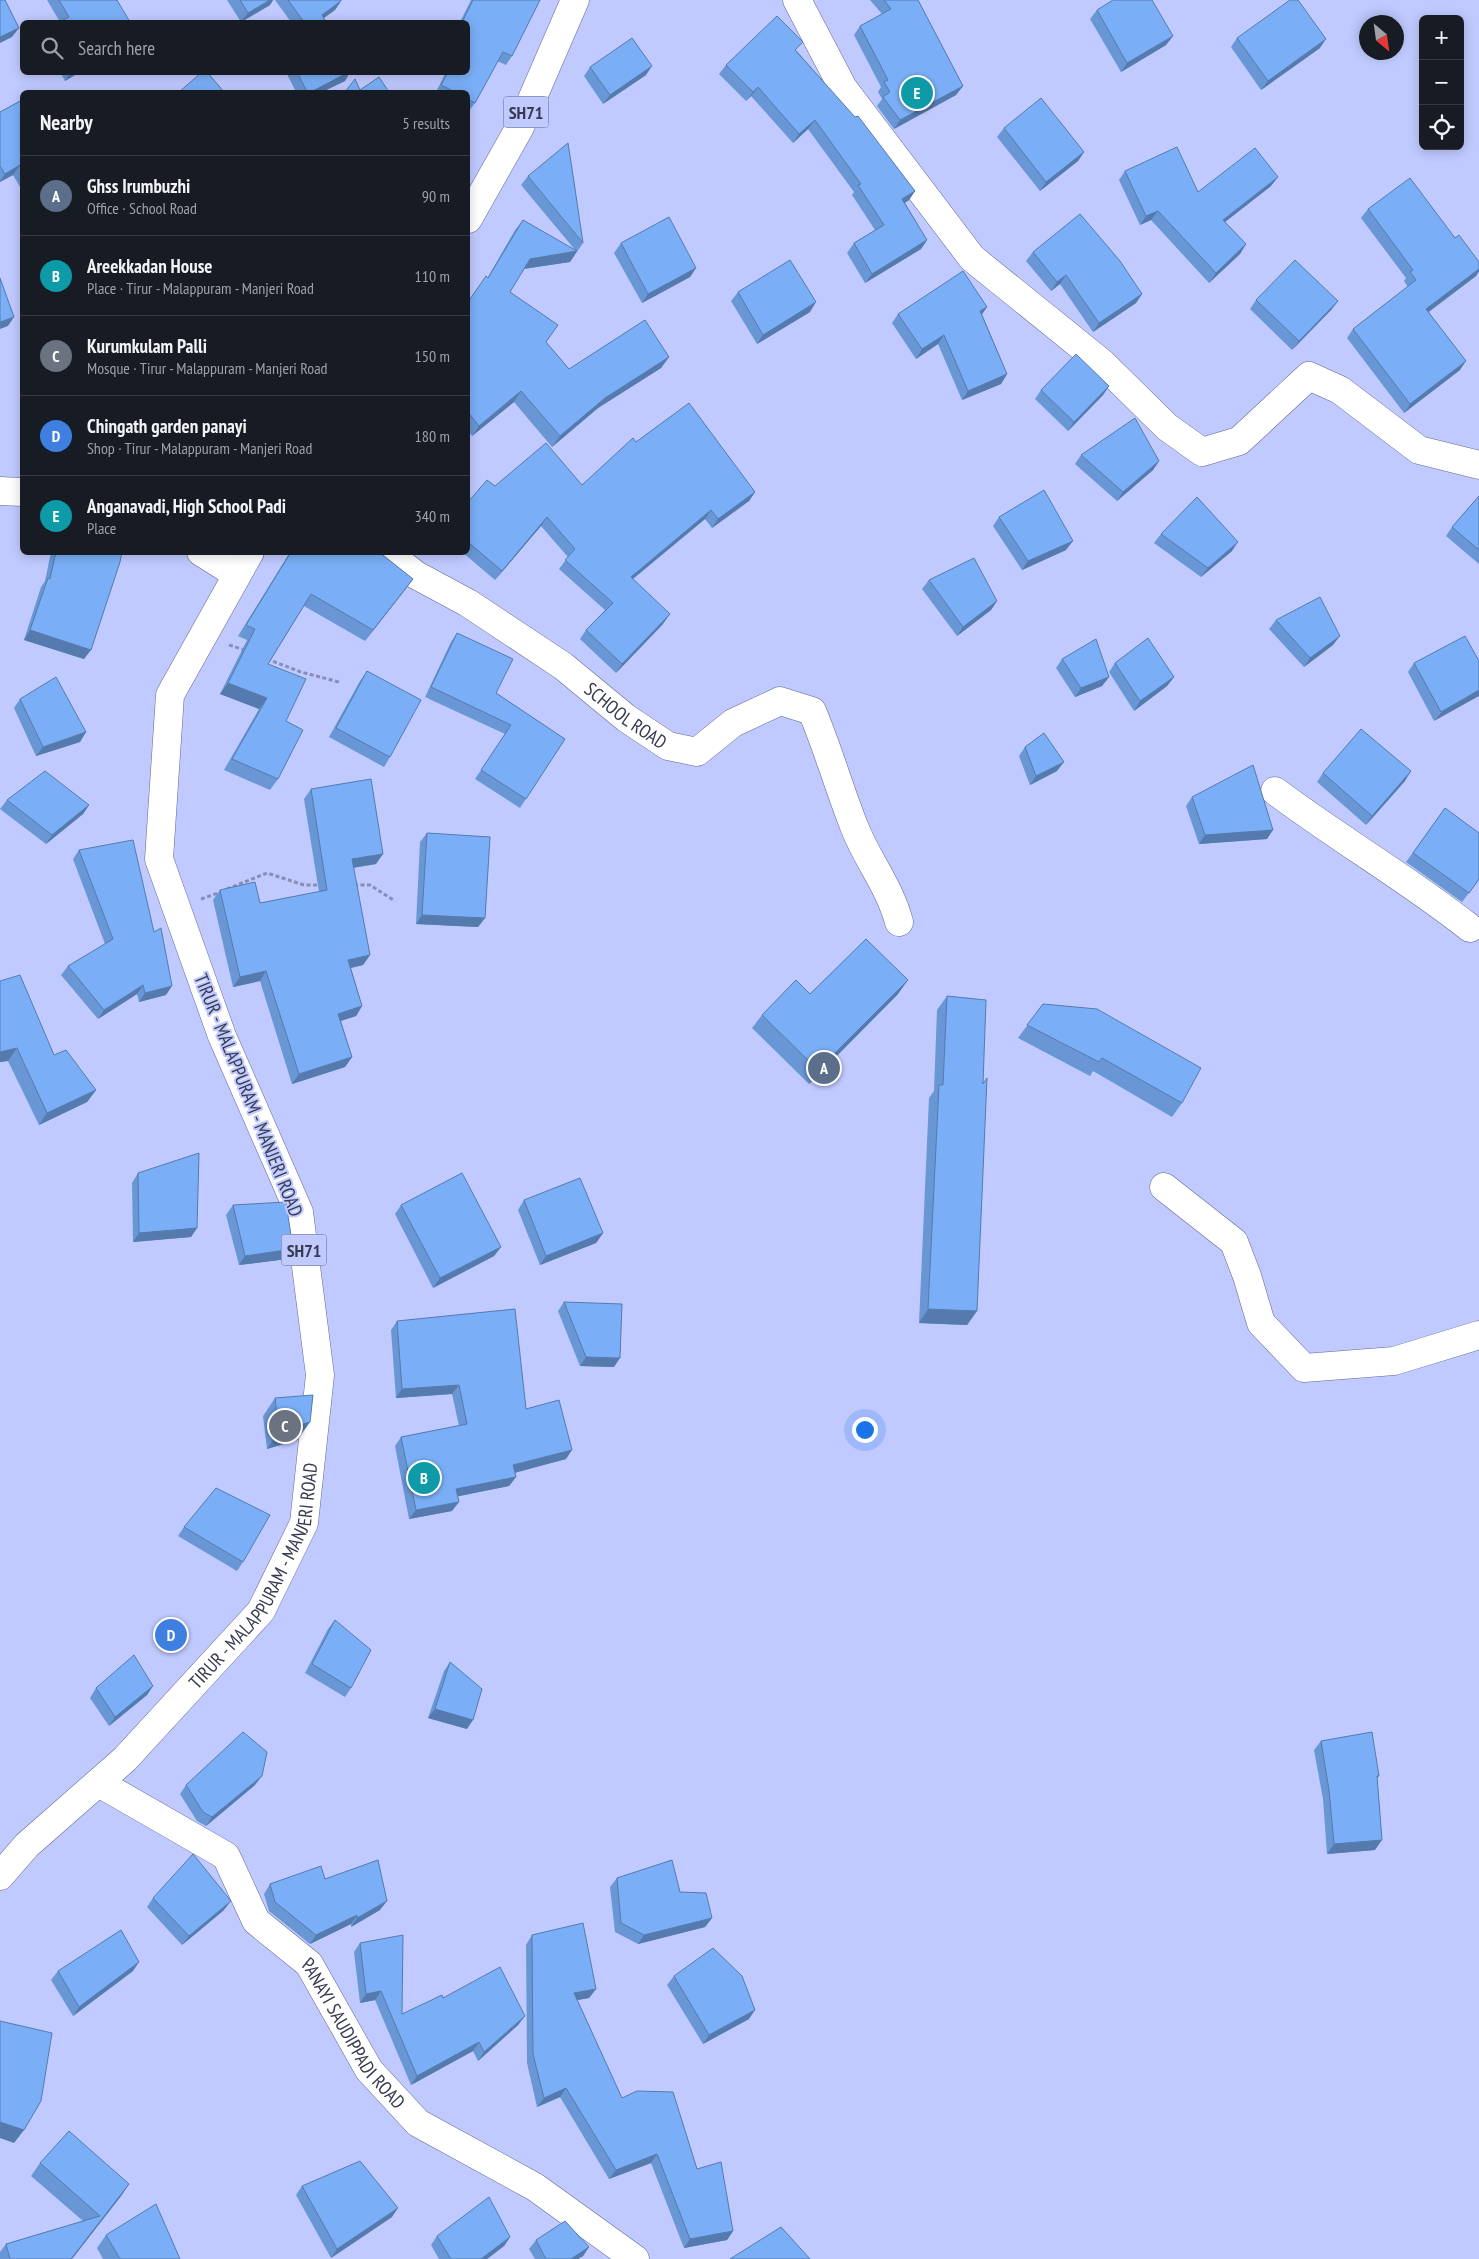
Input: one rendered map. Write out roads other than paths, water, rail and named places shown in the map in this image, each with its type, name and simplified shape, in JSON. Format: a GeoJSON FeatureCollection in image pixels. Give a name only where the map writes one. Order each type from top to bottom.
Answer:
{"type":"FeatureCollection","features":[{"type":"Feature","properties":{"kind":"street","name":"SH71"},"geometry":{"type":"LineString","coordinates":[[470,216],[520,127],[575,0]]}},
{"type":"Feature","properties":{"kind":"street"},"geometry":{"type":"LineString","coordinates":[[797,0],[844,88],[972,258],[1102,363],[1167,427],[1202,452],[1239,441],[1309,376],[1340,390],[1419,450],[1479,465]]}},
{"type":"Feature","properties":{"kind":"street"},"geometry":{"type":"LineString","coordinates":[[0,491],[20,492]]}},
{"type":"Feature","properties":{"kind":"street"},"geometry":{"type":"LineString","coordinates":[[212,555],[243,563]]}},
{"type":"Feature","properties":{"kind":"street","name":"SCHOOL ROAD"},"geometry":{"type":"LineString","coordinates":[[390,555],[416,575],[468,603],[563,666],[626,718],[668,746],[696,752],[733,723],[780,701],[812,711],[826,744],[854,827],[892,898],[899,922]]}},
{"type":"Feature","properties":{"kind":"street","name":"TIRUR - MALAPPURAM - MANJERI ROAD"},"geometry":{"type":"LineString","coordinates":[[0,1876],[27,1845],[99,1784],[125,1759],[261,1611],[304,1523],[320,1375],[299,1212],[222,1036],[159,859],[170,695],[243,563]]}},
{"type":"Feature","properties":{"kind":"street"},"geometry":{"type":"LineString","coordinates":[[1275,791],[1328,831],[1428,895],[1476,929]]}},
{"type":"Feature","properties":{"kind":"street"},"geometry":{"type":"LineString","coordinates":[[1164,1187],[1234,1242],[1247,1276],[1261,1323],[1304,1368],[1394,1361],[1479,1335]]}},
{"type":"Feature","properties":{"kind":"street","name":"PANAYI SAUDIPPADI ROAD"},"geometry":{"type":"LineString","coordinates":[[99,1784],[226,1856],[256,1920],[309,1964],[369,2070],[418,2123],[535,2187],[635,2259]]}},
{"type":"Feature","properties":{"kind":"place","name":"Anganavadi, High School Padi"},"geometry":{"type":"Point","coordinates":[917,93]}},
{"type":"Feature","properties":{"kind":"place","name":"Ghss Irumbuzhi"},"geometry":{"type":"Point","coordinates":[824,1068]}},
{"type":"Feature","properties":{"kind":"place","name":"Kurumkulam Palli"},"geometry":{"type":"Point","coordinates":[285,1426]}},
{"type":"Feature","properties":{"kind":"place","name":"Areekkadan House"},"geometry":{"type":"Point","coordinates":[424,1478]}},
{"type":"Feature","properties":{"kind":"place","name":"Chingath garden panayi"},"geometry":{"type":"Point","coordinates":[171,1635]}}]}
